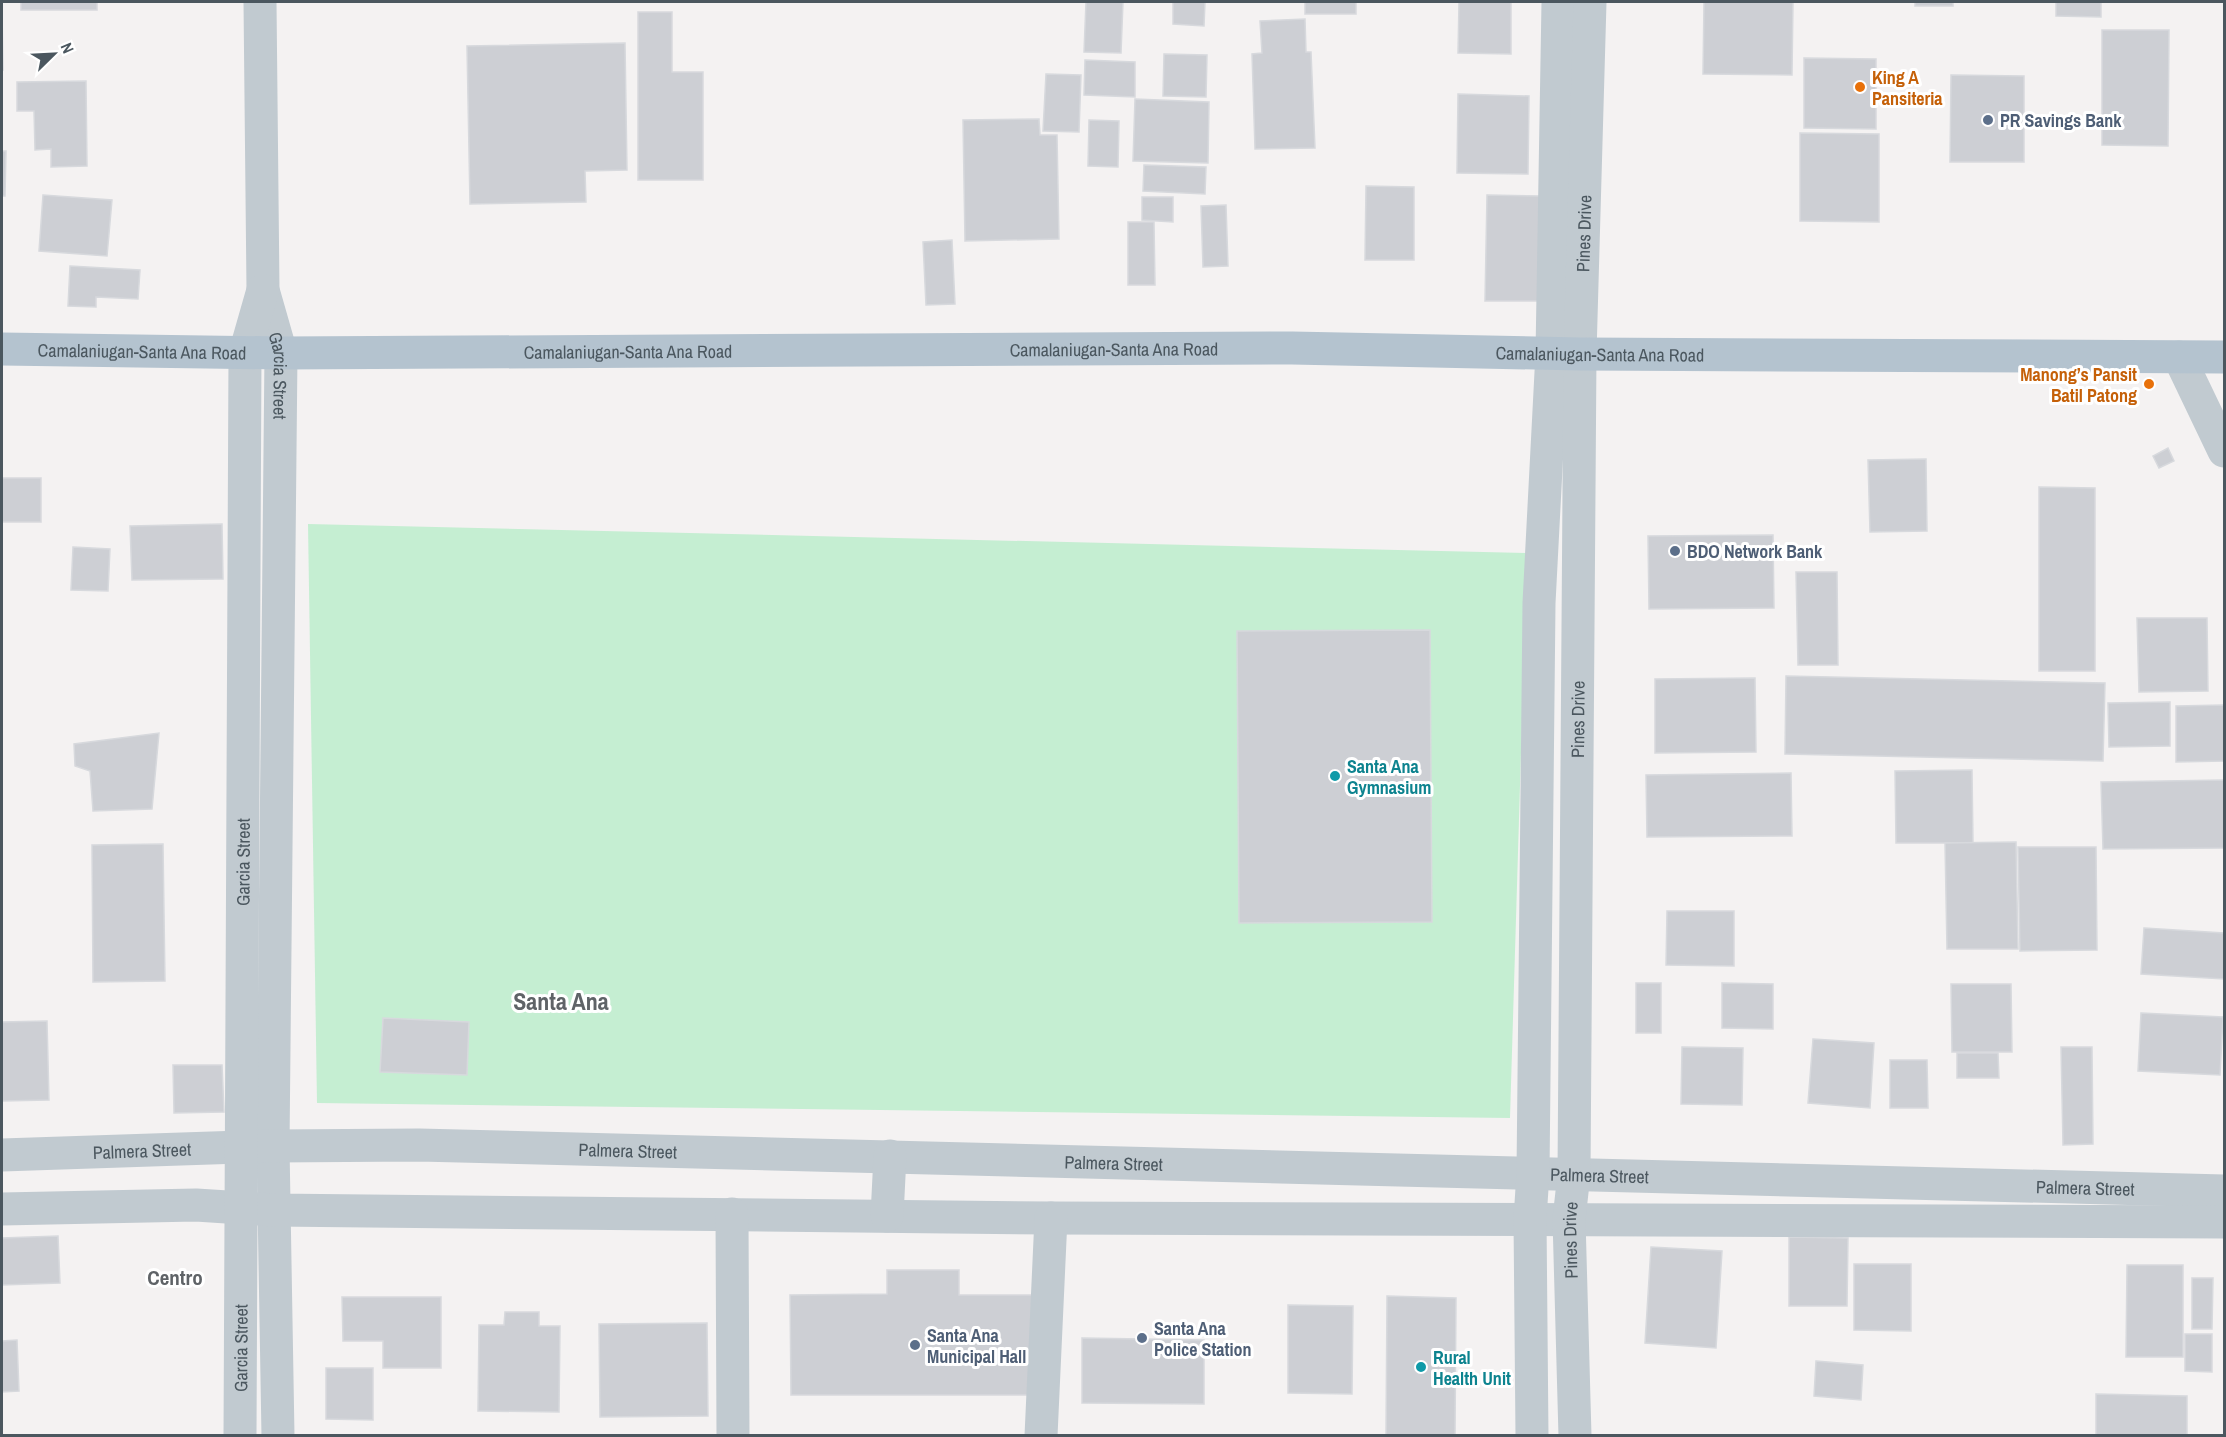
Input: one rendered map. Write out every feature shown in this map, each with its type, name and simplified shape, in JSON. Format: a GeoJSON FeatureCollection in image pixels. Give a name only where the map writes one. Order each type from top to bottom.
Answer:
{"type":"FeatureCollection","features":[{"type":"Feature","properties":{"kind":"main road","name":"Camalaniugan-Santa Ana Road"},"geometry":{"type":"LineString","coordinates":[[2,349],[281,353],[1280,348],[1566,354],[2224,357]]}},
{"type":"Feature","properties":{"kind":"street","name":"Garcia Street"},"geometry":{"type":"LineString","coordinates":[[240,1436],[242,1208],[258,1147],[281,353],[263,290],[260,2]]}},
{"type":"Feature","properties":{"kind":"street","name":"Pines Drive"},"geometry":{"type":"LineString","coordinates":[[1558,2],[1566,354],[1574,1174],[1569,1219],[1575,1436]]}},
{"type":"Feature","properties":{"kind":"street","name":"Pines Drive"},"geometry":{"type":"LineString","coordinates":[[1532,1436],[1530,1220],[1533,1173],[1539,603],[1566,354],[1590,2]]}},
{"type":"Feature","properties":{"kind":"street","name":"Garcia Street"},"geometry":{"type":"LineString","coordinates":[[263,290],[245,353],[258,1147],[274,1210],[278,1436]]}},
{"type":"Feature","properties":{"kind":"street"},"geometry":{"type":"LineString","coordinates":[[2179,357],[2224,451]]}},
{"type":"Feature","properties":{"kind":"street","name":"Palmera Street"},"geometry":{"type":"LineString","coordinates":[[2,1155],[258,1147],[419,1145],[2224,1191]]}},
{"type":"Feature","properties":{"kind":"street"},"geometry":{"type":"LineString","coordinates":[[887,1216],[890,1156]]}},
{"type":"Feature","properties":{"kind":"street","name":"Palmera Street"},"geometry":{"type":"LineString","coordinates":[[2,1209],[196,1205],[274,1210],[1051,1218],[2224,1222]]}},
{"type":"Feature","properties":{"kind":"street"},"geometry":{"type":"LineString","coordinates":[[732,1215],[733,1436]]}},
{"type":"Feature","properties":{"kind":"street"},"geometry":{"type":"LineString","coordinates":[[1041,1436],[1051,1218]]}},
{"type":"Feature","properties":{"kind":"green space"},"geometry":{"type":"Polygon","coordinates":[[[308,524],[1527,553],[1510,1118],[317,1103],[308,524]]]}},
{"type":"Feature","properties":{"kind":"building"},"geometry":{"type":"Polygon","coordinates":[[[21,2],[97,2],[97,10],[21,10],[21,2]]]}},
{"type":"Feature","properties":{"kind":"building"},"geometry":{"type":"Polygon","coordinates":[[[1086,2],[1123,2],[1121,53],[1084,52],[1086,2]]]}},
{"type":"Feature","properties":{"kind":"building"},"geometry":{"type":"Polygon","coordinates":[[[1173,2],[1205,2],[1204,26],[1173,24],[1173,2]]]}},
{"type":"Feature","properties":{"kind":"building"},"geometry":{"type":"Polygon","coordinates":[[[1305,2],[1356,2],[1356,14],[1305,14],[1305,2]]]}},
{"type":"Feature","properties":{"kind":"building"},"geometry":{"type":"Polygon","coordinates":[[[1459,2],[1511,2],[1511,54],[1458,53],[1459,2]]]}},
{"type":"Feature","properties":{"kind":"building"},"geometry":{"type":"Polygon","coordinates":[[[1704,2],[1793,2],[1792,75],[1703,74],[1704,2]]]}},
{"type":"Feature","properties":{"kind":"building"},"geometry":{"type":"Polygon","coordinates":[[[1915,2],[1953,2],[1953,6],[1915,6],[1915,2]]]}},
{"type":"Feature","properties":{"kind":"building"},"geometry":{"type":"Polygon","coordinates":[[[2056,2],[2101,2],[2101,17],[2056,16],[2056,2]]]}},
{"type":"Feature","properties":{"kind":"building"},"geometry":{"type":"Polygon","coordinates":[[[2,12],[3,70],[2,70],[2,12]]]}},
{"type":"Feature","properties":{"kind":"building"},"geometry":{"type":"Polygon","coordinates":[[[638,12],[672,12],[672,72],[703,72],[703,180],[638,180],[638,12]]]}},
{"type":"Feature","properties":{"kind":"building"},"geometry":{"type":"Polygon","coordinates":[[[1305,19],[1306,52],[1311,52],[1315,148],[1255,149],[1252,54],[1262,53],[1260,21],[1305,19]]]}},
{"type":"Feature","properties":{"kind":"building"},"geometry":{"type":"Polygon","coordinates":[[[2102,30],[2169,30],[2168,146],[2102,145],[2102,30]]]}},
{"type":"Feature","properties":{"kind":"building"},"geometry":{"type":"Polygon","coordinates":[[[625,43],[627,170],[585,171],[586,202],[470,204],[467,46],[625,43]]]}},
{"type":"Feature","properties":{"kind":"building"},"geometry":{"type":"Polygon","coordinates":[[[1164,54],[1207,55],[1206,97],[1163,96],[1164,54]]]}},
{"type":"Feature","properties":{"kind":"building"},"geometry":{"type":"Polygon","coordinates":[[[1804,58],[1876,59],[1876,129],[1804,128],[1804,58]]]}},
{"type":"Feature","properties":{"kind":"building"},"geometry":{"type":"Polygon","coordinates":[[[1085,60],[1135,62],[1135,97],[1084,95],[1085,60]]]}},
{"type":"Feature","properties":{"kind":"building"},"geometry":{"type":"Polygon","coordinates":[[[1046,74],[1081,75],[1079,132],[1043,131],[1046,74]]]}},
{"type":"Feature","properties":{"kind":"building"},"geometry":{"type":"Polygon","coordinates":[[[1951,75],[2024,76],[2024,162],[1950,162],[1951,75]]]}},
{"type":"Feature","properties":{"kind":"building"},"geometry":{"type":"Polygon","coordinates":[[[86,81],[87,166],[51,167],[51,149],[35,150],[34,111],[17,111],[17,82],[86,81]]]}},
{"type":"Feature","properties":{"kind":"building"},"geometry":{"type":"Polygon","coordinates":[[[1458,94],[1529,96],[1528,174],[1457,173],[1458,94]]]}},
{"type":"Feature","properties":{"kind":"building"},"geometry":{"type":"Polygon","coordinates":[[[1135,99],[1209,102],[1208,163],[1133,161],[1135,99]]]}},
{"type":"Feature","properties":{"kind":"building"},"geometry":{"type":"Polygon","coordinates":[[[1039,119],[1040,135],[1057,135],[1059,239],[965,241],[963,120],[1039,119]]]}},
{"type":"Feature","properties":{"kind":"building"},"geometry":{"type":"Polygon","coordinates":[[[1089,120],[1119,121],[1118,167],[1088,166],[1089,120]]]}},
{"type":"Feature","properties":{"kind":"building"},"geometry":{"type":"Polygon","coordinates":[[[1800,133],[1879,134],[1879,222],[1800,221],[1800,133]]]}},
{"type":"Feature","properties":{"kind":"building"},"geometry":{"type":"Polygon","coordinates":[[[2,151],[6,151],[5,196],[2,196],[2,151]]]}},
{"type":"Feature","properties":{"kind":"building"},"geometry":{"type":"Polygon","coordinates":[[[1144,165],[1206,167],[1205,194],[1143,191],[1144,165]]]}},
{"type":"Feature","properties":{"kind":"building"},"geometry":{"type":"Polygon","coordinates":[[[1366,186],[1414,187],[1414,260],[1365,260],[1366,186]]]}},
{"type":"Feature","properties":{"kind":"building"},"geometry":{"type":"Polygon","coordinates":[[[43,195],[112,200],[107,256],[39,251],[43,195]]]}},
{"type":"Feature","properties":{"kind":"building"},"geometry":{"type":"Polygon","coordinates":[[[1487,195],[1541,196],[1540,301],[1485,301],[1487,195]]]}},
{"type":"Feature","properties":{"kind":"building"},"geometry":{"type":"Polygon","coordinates":[[[1142,197],[1173,197],[1173,222],[1142,220],[1142,197]]]}},
{"type":"Feature","properties":{"kind":"building"},"geometry":{"type":"Polygon","coordinates":[[[1226,205],[1228,266],[1203,267],[1201,206],[1226,205]]]}},
{"type":"Feature","properties":{"kind":"building"},"geometry":{"type":"Polygon","coordinates":[[[1128,222],[1154,222],[1155,285],[1128,285],[1128,222]]]}},
{"type":"Feature","properties":{"kind":"building"},"geometry":{"type":"Polygon","coordinates":[[[952,240],[955,304],[926,305],[923,242],[952,240]]]}},
{"type":"Feature","properties":{"kind":"building"},"geometry":{"type":"Polygon","coordinates":[[[70,266],[140,270],[138,299],[96,297],[96,307],[68,306],[70,266]]]}},
{"type":"Feature","properties":{"kind":"building"},"geometry":{"type":"Polygon","coordinates":[[[2168,448],[2174,461],[2159,468],[2153,456],[2168,448]]]}},
{"type":"Feature","properties":{"kind":"building"},"geometry":{"type":"Polygon","coordinates":[[[1926,459],[1927,531],[1870,532],[1868,460],[1926,459]]]}},
{"type":"Feature","properties":{"kind":"building"},"geometry":{"type":"Polygon","coordinates":[[[2,478],[41,478],[41,522],[2,522],[2,478]]]}},
{"type":"Feature","properties":{"kind":"building"},"geometry":{"type":"Polygon","coordinates":[[[2039,487],[2095,488],[2095,671],[2039,671],[2039,487]]]}},
{"type":"Feature","properties":{"kind":"building"},"geometry":{"type":"Polygon","coordinates":[[[222,524],[223,579],[132,580],[130,526],[222,524]]]}},
{"type":"Feature","properties":{"kind":"building"},"geometry":{"type":"Polygon","coordinates":[[[1773,535],[1774,608],[1649,609],[1648,536],[1773,535]]]}},
{"type":"Feature","properties":{"kind":"building"},"geometry":{"type":"Polygon","coordinates":[[[73,547],[110,549],[108,591],[71,590],[73,547]]]}},
{"type":"Feature","properties":{"kind":"building"},"geometry":{"type":"Polygon","coordinates":[[[1796,572],[1837,572],[1838,665],[1798,665],[1796,572]]]}},
{"type":"Feature","properties":{"kind":"building"},"geometry":{"type":"Polygon","coordinates":[[[2137,618],[2207,618],[2208,691],[2139,692],[2137,618]]]}},
{"type":"Feature","properties":{"kind":"building","name":"Santa Ana Gymnasium"},"geometry":{"type":"Polygon","coordinates":[[[1430,630],[1432,922],[1239,923],[1237,631],[1430,630]]]}},
{"type":"Feature","properties":{"kind":"building"},"geometry":{"type":"Polygon","coordinates":[[[1786,676],[2105,683],[2103,761],[1785,754],[1786,676]]]}},
{"type":"Feature","properties":{"kind":"building"},"geometry":{"type":"Polygon","coordinates":[[[1755,678],[1756,752],[1655,753],[1655,679],[1755,678]]]}},
{"type":"Feature","properties":{"kind":"building"},"geometry":{"type":"Polygon","coordinates":[[[2170,702],[2170,746],[2109,747],[2108,703],[2170,702]]]}},
{"type":"Feature","properties":{"kind":"building"},"geometry":{"type":"Polygon","coordinates":[[[2224,705],[2224,761],[2176,762],[2176,706],[2224,705]]]}},
{"type":"Feature","properties":{"kind":"building"},"geometry":{"type":"Polygon","coordinates":[[[159,733],[152,809],[93,811],[90,771],[75,766],[74,744],[159,733]]]}},
{"type":"Feature","properties":{"kind":"building"},"geometry":{"type":"Polygon","coordinates":[[[1972,770],[1973,843],[1896,843],[1895,771],[1972,770]]]}},
{"type":"Feature","properties":{"kind":"building"},"geometry":{"type":"Polygon","coordinates":[[[1791,773],[1792,836],[1647,837],[1646,775],[1791,773]]]}},
{"type":"Feature","properties":{"kind":"building"},"geometry":{"type":"Polygon","coordinates":[[[2224,780],[2224,848],[2103,849],[2101,782],[2224,780]]]}},
{"type":"Feature","properties":{"kind":"building"},"geometry":{"type":"Polygon","coordinates":[[[2016,842],[2018,949],[1947,949],[1945,843],[2016,842]]]}},
{"type":"Feature","properties":{"kind":"building"},"geometry":{"type":"Polygon","coordinates":[[[163,844],[165,981],[93,982],[92,845],[163,844]]]}},
{"type":"Feature","properties":{"kind":"building"},"geometry":{"type":"Polygon","coordinates":[[[2018,847],[2096,847],[2097,950],[2020,951],[2018,847]]]}},
{"type":"Feature","properties":{"kind":"building"},"geometry":{"type":"Polygon","coordinates":[[[1667,911],[1734,911],[1734,966],[1666,965],[1667,911]]]}},
{"type":"Feature","properties":{"kind":"building"},"geometry":{"type":"Polygon","coordinates":[[[2144,928],[2224,933],[2224,979],[2141,974],[2144,928]]]}},
{"type":"Feature","properties":{"kind":"building"},"geometry":{"type":"Polygon","coordinates":[[[1636,983],[1661,983],[1661,1033],[1636,1033],[1636,983]]]}},
{"type":"Feature","properties":{"kind":"building"},"geometry":{"type":"Polygon","coordinates":[[[1722,983],[1773,984],[1773,1029],[1722,1028],[1722,983]]]}},
{"type":"Feature","properties":{"kind":"building"},"geometry":{"type":"Polygon","coordinates":[[[1951,984],[2011,984],[2012,1052],[1952,1052],[1951,984]]]}},
{"type":"Feature","properties":{"kind":"building"},"geometry":{"type":"Polygon","coordinates":[[[2141,1013],[2223,1017],[2220,1075],[2138,1071],[2141,1013]]]}},
{"type":"Feature","properties":{"kind":"building"},"geometry":{"type":"Polygon","coordinates":[[[383,1018],[469,1022],[467,1075],[380,1072],[383,1018]]]}},
{"type":"Feature","properties":{"kind":"building"},"geometry":{"type":"Polygon","coordinates":[[[47,1021],[49,1100],[2,1101],[2,1022],[47,1021]]]}},
{"type":"Feature","properties":{"kind":"building"},"geometry":{"type":"Polygon","coordinates":[[[1813,1039],[1874,1043],[1870,1108],[1808,1103],[1813,1039]]]}},
{"type":"Feature","properties":{"kind":"building"},"geometry":{"type":"Polygon","coordinates":[[[1682,1047],[1743,1048],[1742,1105],[1681,1104],[1682,1047]]]}},
{"type":"Feature","properties":{"kind":"building"},"geometry":{"type":"Polygon","coordinates":[[[2061,1047],[2092,1047],[2093,1144],[2063,1145],[2061,1047]]]}},
{"type":"Feature","properties":{"kind":"building"},"geometry":{"type":"Polygon","coordinates":[[[1957,1053],[1998,1053],[1999,1078],[1957,1078],[1957,1053]]]}},
{"type":"Feature","properties":{"kind":"building"},"geometry":{"type":"Polygon","coordinates":[[[1890,1060],[1927,1060],[1928,1108],[1890,1108],[1890,1060]]]}},
{"type":"Feature","properties":{"kind":"building"},"geometry":{"type":"Polygon","coordinates":[[[173,1065],[222,1065],[224,1112],[174,1113],[173,1065]]]}},
{"type":"Feature","properties":{"kind":"building"},"geometry":{"type":"Polygon","coordinates":[[[58,1236],[60,1283],[2,1285],[2,1238],[58,1236]]]}},
{"type":"Feature","properties":{"kind":"building"},"geometry":{"type":"Polygon","coordinates":[[[1789,1237],[1848,1238],[1847,1306],[1789,1306],[1789,1237]]]}},
{"type":"Feature","properties":{"kind":"building"},"geometry":{"type":"Polygon","coordinates":[[[1651,1247],[1722,1251],[1716,1348],[1645,1343],[1651,1247]]]}},
{"type":"Feature","properties":{"kind":"building"},"geometry":{"type":"Polygon","coordinates":[[[1854,1264],[1911,1264],[1911,1331],[1854,1330],[1854,1264]]]}},
{"type":"Feature","properties":{"kind":"building"},"geometry":{"type":"Polygon","coordinates":[[[2127,1265],[2183,1265],[2183,1357],[2126,1357],[2127,1265]]]}},
{"type":"Feature","properties":{"kind":"building","name":"Santa Ana Municipal Hall"},"geometry":{"type":"Polygon","coordinates":[[[887,1270],[959,1270],[959,1295],[1039,1295],[1039,1395],[791,1395],[790,1295],[887,1294],[887,1270]]]}},
{"type":"Feature","properties":{"kind":"building"},"geometry":{"type":"Polygon","coordinates":[[[2192,1278],[2213,1278],[2212,1329],[2192,1329],[2192,1278]]]}},
{"type":"Feature","properties":{"kind":"building","name":"Rural Health Unit"},"geometry":{"type":"Polygon","coordinates":[[[1387,1296],[1456,1298],[1455,1436],[1386,1436],[1387,1296]]]}},
{"type":"Feature","properties":{"kind":"building"},"geometry":{"type":"Polygon","coordinates":[[[342,1297],[441,1297],[441,1368],[383,1368],[383,1341],[343,1341],[342,1297]]]}},
{"type":"Feature","properties":{"kind":"building"},"geometry":{"type":"Polygon","coordinates":[[[1288,1305],[1353,1306],[1352,1394],[1288,1393],[1288,1305]]]}},
{"type":"Feature","properties":{"kind":"building"},"geometry":{"type":"Polygon","coordinates":[[[505,1312],[539,1312],[539,1326],[560,1326],[559,1412],[478,1411],[479,1325],[504,1325],[505,1312]]]}},
{"type":"Feature","properties":{"kind":"building"},"geometry":{"type":"Polygon","coordinates":[[[707,1323],[708,1416],[600,1417],[599,1324],[707,1323]]]}},
{"type":"Feature","properties":{"kind":"building"},"geometry":{"type":"Polygon","coordinates":[[[2185,1334],[2212,1334],[2212,1372],[2185,1371],[2185,1334]]]}},
{"type":"Feature","properties":{"kind":"building"},"geometry":{"type":"Polygon","coordinates":[[[1082,1338],[1204,1340],[1204,1404],[1082,1403],[1082,1338]]]}},
{"type":"Feature","properties":{"kind":"building"},"geometry":{"type":"Polygon","coordinates":[[[17,1340],[19,1391],[2,1392],[2,1341],[17,1340]]]}},
{"type":"Feature","properties":{"kind":"building"},"geometry":{"type":"Polygon","coordinates":[[[1816,1361],[1863,1365],[1861,1400],[1814,1396],[1816,1361]]]}},
{"type":"Feature","properties":{"kind":"building"},"geometry":{"type":"Polygon","coordinates":[[[326,1368],[373,1368],[373,1420],[326,1419],[326,1368]]]}},
{"type":"Feature","properties":{"kind":"building"},"geometry":{"type":"Polygon","coordinates":[[[2096,1394],[2187,1396],[2187,1436],[2096,1436],[2096,1394]]]}},
{"type":"Feature","properties":{"kind":"place","name":"King A Pansiteria"},"geometry":{"type":"Point","coordinates":[1860,87]}},
{"type":"Feature","properties":{"kind":"place","name":"PR Savings Bank"},"geometry":{"type":"Point","coordinates":[1988,120]}},
{"type":"Feature","properties":{"kind":"place","name":"Manong’s Pansit Batil Patong"},"geometry":{"type":"Point","coordinates":[2149,384]}},
{"type":"Feature","properties":{"kind":"place","name":"BDO Network Bank"},"geometry":{"type":"Point","coordinates":[1675,551]}},
{"type":"Feature","properties":{"kind":"place","name":"Santa Ana Gymnasium"},"geometry":{"type":"Point","coordinates":[1335,776]}},
{"type":"Feature","properties":{"kind":"place","name":"Santa Ana Police Station"},"geometry":{"type":"Point","coordinates":[1142,1338]}},
{"type":"Feature","properties":{"kind":"place","name":"Santa Ana Municipal Hall"},"geometry":{"type":"Point","coordinates":[915,1345]}},
{"type":"Feature","properties":{"kind":"place","name":"Rural Health Unit"},"geometry":{"type":"Point","coordinates":[1421,1367]}},
{"type":"Feature","properties":{"kind":"district","name":"Santa Ana"},"geometry":{"type":"Point","coordinates":[561,1001]}},
{"type":"Feature","properties":{"kind":"district","name":"Centro"},"geometry":{"type":"Point","coordinates":[175,1277]}}]}
